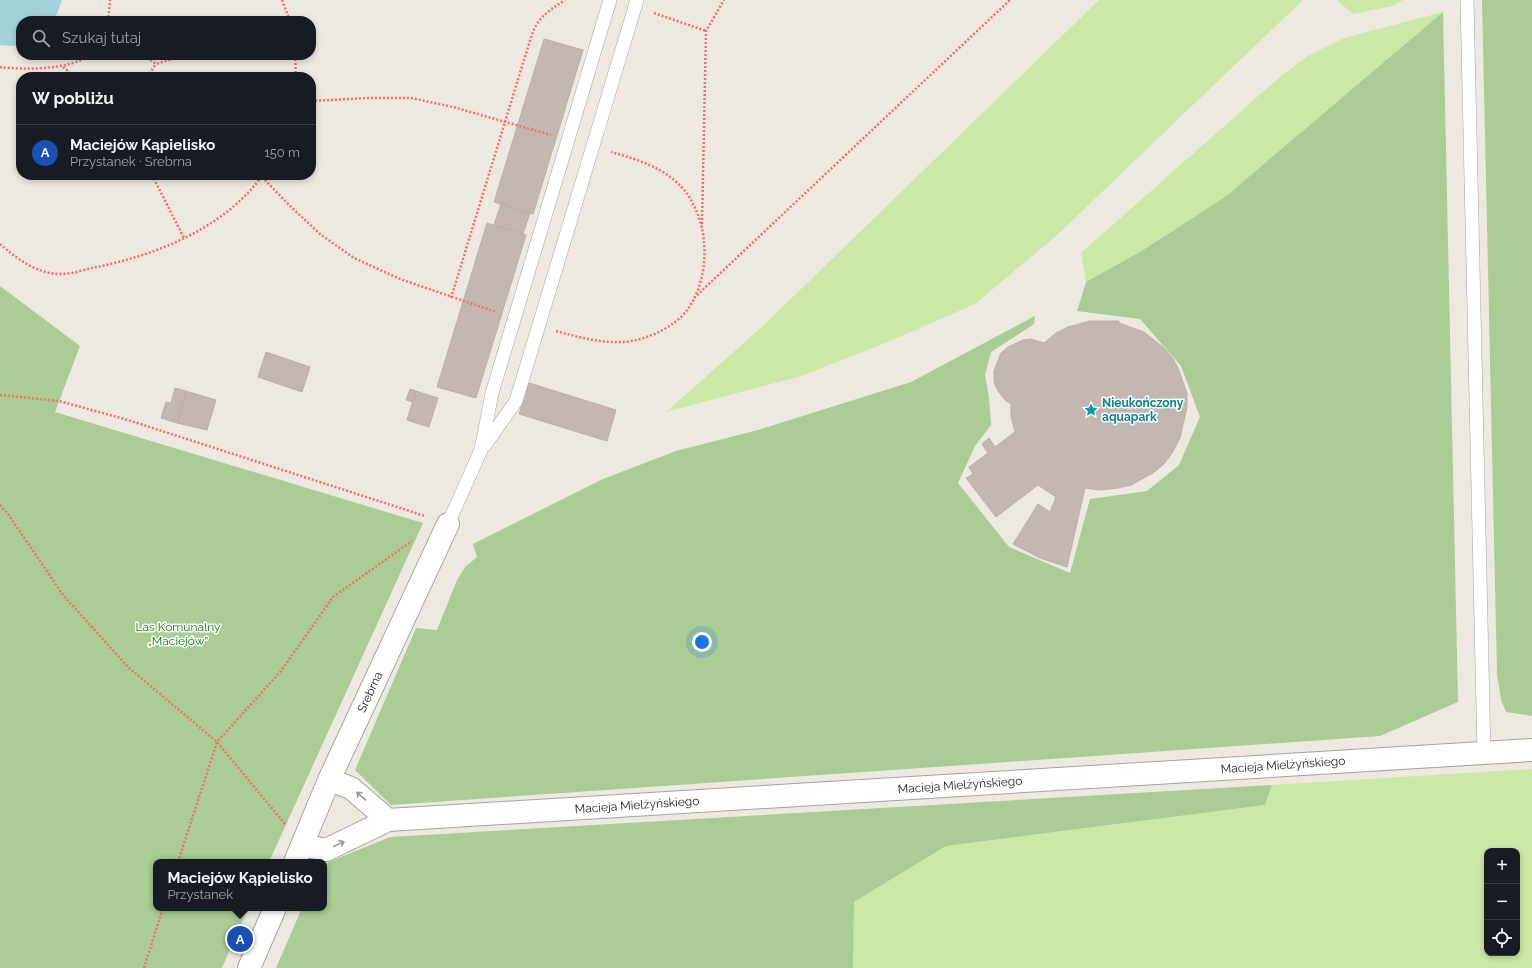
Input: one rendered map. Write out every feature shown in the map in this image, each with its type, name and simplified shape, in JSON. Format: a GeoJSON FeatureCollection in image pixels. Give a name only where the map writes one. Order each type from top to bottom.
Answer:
{"type":"FeatureCollection","features":[{"type":"Feature","properties":{"kind":"street","name":"Srebrna"},"geometry":{"type":"LineString","coordinates":[[299,853],[329,780],[448,524]]}},
{"type":"Feature","properties":{"kind":"street","name":"Macieja Mielżyńskiego"},"geometry":{"type":"LineString","coordinates":[[299,853],[326,850],[388,820],[1532,750]]}},
{"type":"Feature","properties":{"kind":"street"},"geometry":{"type":"LineString","coordinates":[[329,780],[351,788],[388,820]]}},
{"type":"Feature","properties":{"kind":"street"},"geometry":{"type":"LineString","coordinates":[[249,968],[274,911]]}},
{"type":"Feature","properties":{"kind":"lane"},"geometry":{"type":"LineString","coordinates":[[481,450],[492,393],[610,0]]}},
{"type":"Feature","properties":{"kind":"lane"},"geometry":{"type":"LineString","coordinates":[[1467,0],[1484,753]]}},
{"type":"Feature","properties":{"kind":"lane"},"geometry":{"type":"LineString","coordinates":[[448,524],[481,450],[516,401],[636,3]]}},
{"type":"Feature","properties":{"kind":"path"},"geometry":{"type":"LineString","coordinates":[[108,16],[110,0]]}},
{"type":"Feature","properties":{"kind":"path"},"geometry":{"type":"LineString","coordinates":[[282,0],[288,16]]}},
{"type":"Feature","properties":{"kind":"path"},"geometry":{"type":"LineString","coordinates":[[451,298],[536,23],[547,12],[565,0]]}},
{"type":"Feature","properties":{"kind":"path"},"geometry":{"type":"LineString","coordinates":[[702,226],[706,31],[724,0]]}},
{"type":"Feature","properties":{"kind":"path"},"geometry":{"type":"LineString","coordinates":[[693,300],[1010,0]]}},
{"type":"Feature","properties":{"kind":"path"},"geometry":{"type":"LineString","coordinates":[[636,3],[706,31]]}},
{"type":"Feature","properties":{"kind":"path"},"geometry":{"type":"LineString","coordinates":[[0,67],[11,69],[62,67],[78,60]]}},
{"type":"Feature","properties":{"kind":"path"},"geometry":{"type":"LineString","coordinates":[[151,60],[156,64]]}},
{"type":"Feature","properties":{"kind":"path"},"geometry":{"type":"LineString","coordinates":[[150,72],[156,64],[169,60]]}},
{"type":"Feature","properties":{"kind":"path"},"geometry":{"type":"LineString","coordinates":[[295,60],[296,72]]}},
{"type":"Feature","properties":{"kind":"path"},"geometry":{"type":"LineString","coordinates":[[62,67],[68,72]]}},
{"type":"Feature","properties":{"kind":"path"},"geometry":{"type":"LineString","coordinates":[[316,101],[368,98],[411,98],[453,107],[568,140]]}},
{"type":"Feature","properties":{"kind":"path"},"geometry":{"type":"LineString","coordinates":[[155,180],[184,238]]}},
{"type":"Feature","properties":{"kind":"path"},"geometry":{"type":"LineString","coordinates":[[0,244],[23,262],[41,271],[62,274],[115,263],[154,251],[184,238],[214,221],[239,202],[259,180]]}},
{"type":"Feature","properties":{"kind":"path"},"geometry":{"type":"LineString","coordinates":[[0,395],[59,401],[128,420],[448,524]]}},
{"type":"Feature","properties":{"kind":"path"},"geometry":{"type":"LineString","coordinates":[[0,505],[8,514],[63,595],[128,667],[217,742],[299,853]]}},
{"type":"Feature","properties":{"kind":"path"},"geometry":{"type":"LineString","coordinates":[[179,859],[217,742],[281,671],[333,597],[415,539]]}},
{"type":"Feature","properties":{"kind":"path"},"geometry":{"type":"LineString","coordinates":[[144,968],[162,911]]}},
{"type":"Feature","properties":{"kind":"green space"},"geometry":{"type":"Polygon","coordinates":[[[1099,0],[1303,0],[1056,236],[975,304],[888,342],[801,376],[666,412],[765,324],[1099,0]]]}},
{"type":"Feature","properties":{"kind":"green space"},"geometry":{"type":"Polygon","coordinates":[[[1337,0],[1403,0],[1393,6],[1353,14],[1337,0]]]}},
{"type":"Feature","properties":{"kind":"green space"},"geometry":{"type":"Polygon","coordinates":[[[1482,0],[1532,0],[1532,716],[1506,712],[1501,700],[1497,674],[1482,0]]]}},
{"type":"Feature","properties":{"kind":"green space"},"geometry":{"type":"Polygon","coordinates":[[[1443,12],[1225,197],[1143,250],[1086,282],[1081,253],[1282,75],[1309,55],[1344,38],[1443,12]]]}},
{"type":"Feature","properties":{"kind":"green space"},"geometry":{"type":"Polygon","coordinates":[[[1443,12],[1458,702],[1380,736],[391,805],[355,770],[416,628],[437,630],[457,580],[465,567],[477,557],[473,544],[603,479],[676,451],[758,430],[911,382],[1035,316],[1034,324],[991,352],[985,375],[989,397],[991,425],[975,446],[958,483],[1009,547],[1070,573],[1090,499],[1147,491],[1179,465],[1200,417],[1181,366],[1140,319],[1077,311],[1086,282],[1143,250],[1225,197],[1443,12]]]}},
{"type":"Feature","properties":{"kind":"green space","name":"Las Komunalny „Maciejów”"},"geometry":{"type":"Polygon","coordinates":[[[0,286],[80,346],[55,412],[423,523],[270,859],[153,859],[153,911],[247,911],[222,968],[0,968],[0,286]]]}},
{"type":"Feature","properties":{"kind":"green space"},"geometry":{"type":"Polygon","coordinates":[[[1532,769],[1532,968],[853,968],[854,902],[946,846],[1265,805],[1272,785],[1532,769]]]}},
{"type":"Feature","properties":{"kind":"green space"},"geometry":{"type":"Polygon","coordinates":[[[1272,785],[1265,805],[946,846],[854,902],[853,968],[276,968],[301,911],[327,911],[327,863],[390,837],[1272,785]]]}},
{"type":"Feature","properties":{"kind":"water"},"geometry":{"type":"Polygon","coordinates":[[[0,0],[62,0],[56,16],[16,16],[16,45],[0,45],[0,0]]]}},
{"type":"Feature","properties":{"kind":"building"},"geometry":{"type":"Polygon","coordinates":[[[544,39],[583,50],[533,214],[494,202],[544,39]]]}},
{"type":"Feature","properties":{"kind":"building"},"geometry":{"type":"Polygon","coordinates":[[[501,204],[530,213],[523,234],[494,225],[501,204]]]}},
{"type":"Feature","properties":{"kind":"building"},"geometry":{"type":"Polygon","coordinates":[[[487,223],[526,235],[476,398],[437,387],[487,223]]]}},
{"type":"Feature","properties":{"kind":"building"},"geometry":{"type":"Polygon","coordinates":[[[1090,321],[1119,321],[1119,323],[1144,332],[1163,347],[1172,357],[1178,368],[1187,393],[1187,407],[1180,438],[1164,464],[1153,473],[1131,485],[1118,488],[1101,490],[1085,488],[1067,567],[1040,558],[1013,544],[1038,504],[1050,512],[1056,497],[1038,485],[996,517],[966,478],[973,474],[969,467],[988,453],[982,444],[989,438],[995,447],[1015,432],[1011,417],[1011,404],[1005,400],[998,391],[994,382],[994,371],[1001,353],[1008,347],[1023,340],[1031,339],[1044,343],[1056,333],[1068,327],[1090,321]]]}},
{"type":"Feature","properties":{"kind":"building"},"geometry":{"type":"Polygon","coordinates":[[[266,352],[310,367],[302,392],[258,377],[266,352]]]}},
{"type":"Feature","properties":{"kind":"building"},"geometry":{"type":"Polygon","coordinates":[[[529,383],[616,410],[607,441],[519,414],[529,383]]]}},
{"type":"Feature","properties":{"kind":"building"},"geometry":{"type":"Polygon","coordinates":[[[175,388],[186,391],[177,423],[161,418],[166,402],[171,403],[175,388]]]}},
{"type":"Feature","properties":{"kind":"building"},"geometry":{"type":"Polygon","coordinates":[[[410,389],[416,391],[413,402],[406,400],[410,389]]]}},
{"type":"Feature","properties":{"kind":"building"},"geometry":{"type":"Polygon","coordinates":[[[186,391],[216,400],[207,430],[177,423],[186,391]]]}},
{"type":"Feature","properties":{"kind":"building"},"geometry":{"type":"Polygon","coordinates":[[[416,391],[438,398],[429,427],[407,420],[416,391]]]}},
{"type":"Feature","properties":{"kind":"place","name":"Nieukończony aquapark"},"geometry":{"type":"Point","coordinates":[1091,410]}},
{"type":"Feature","properties":{"kind":"place","name":"Maciejów Kąpielisko"},"geometry":{"type":"Point","coordinates":[240,939]}}]}
